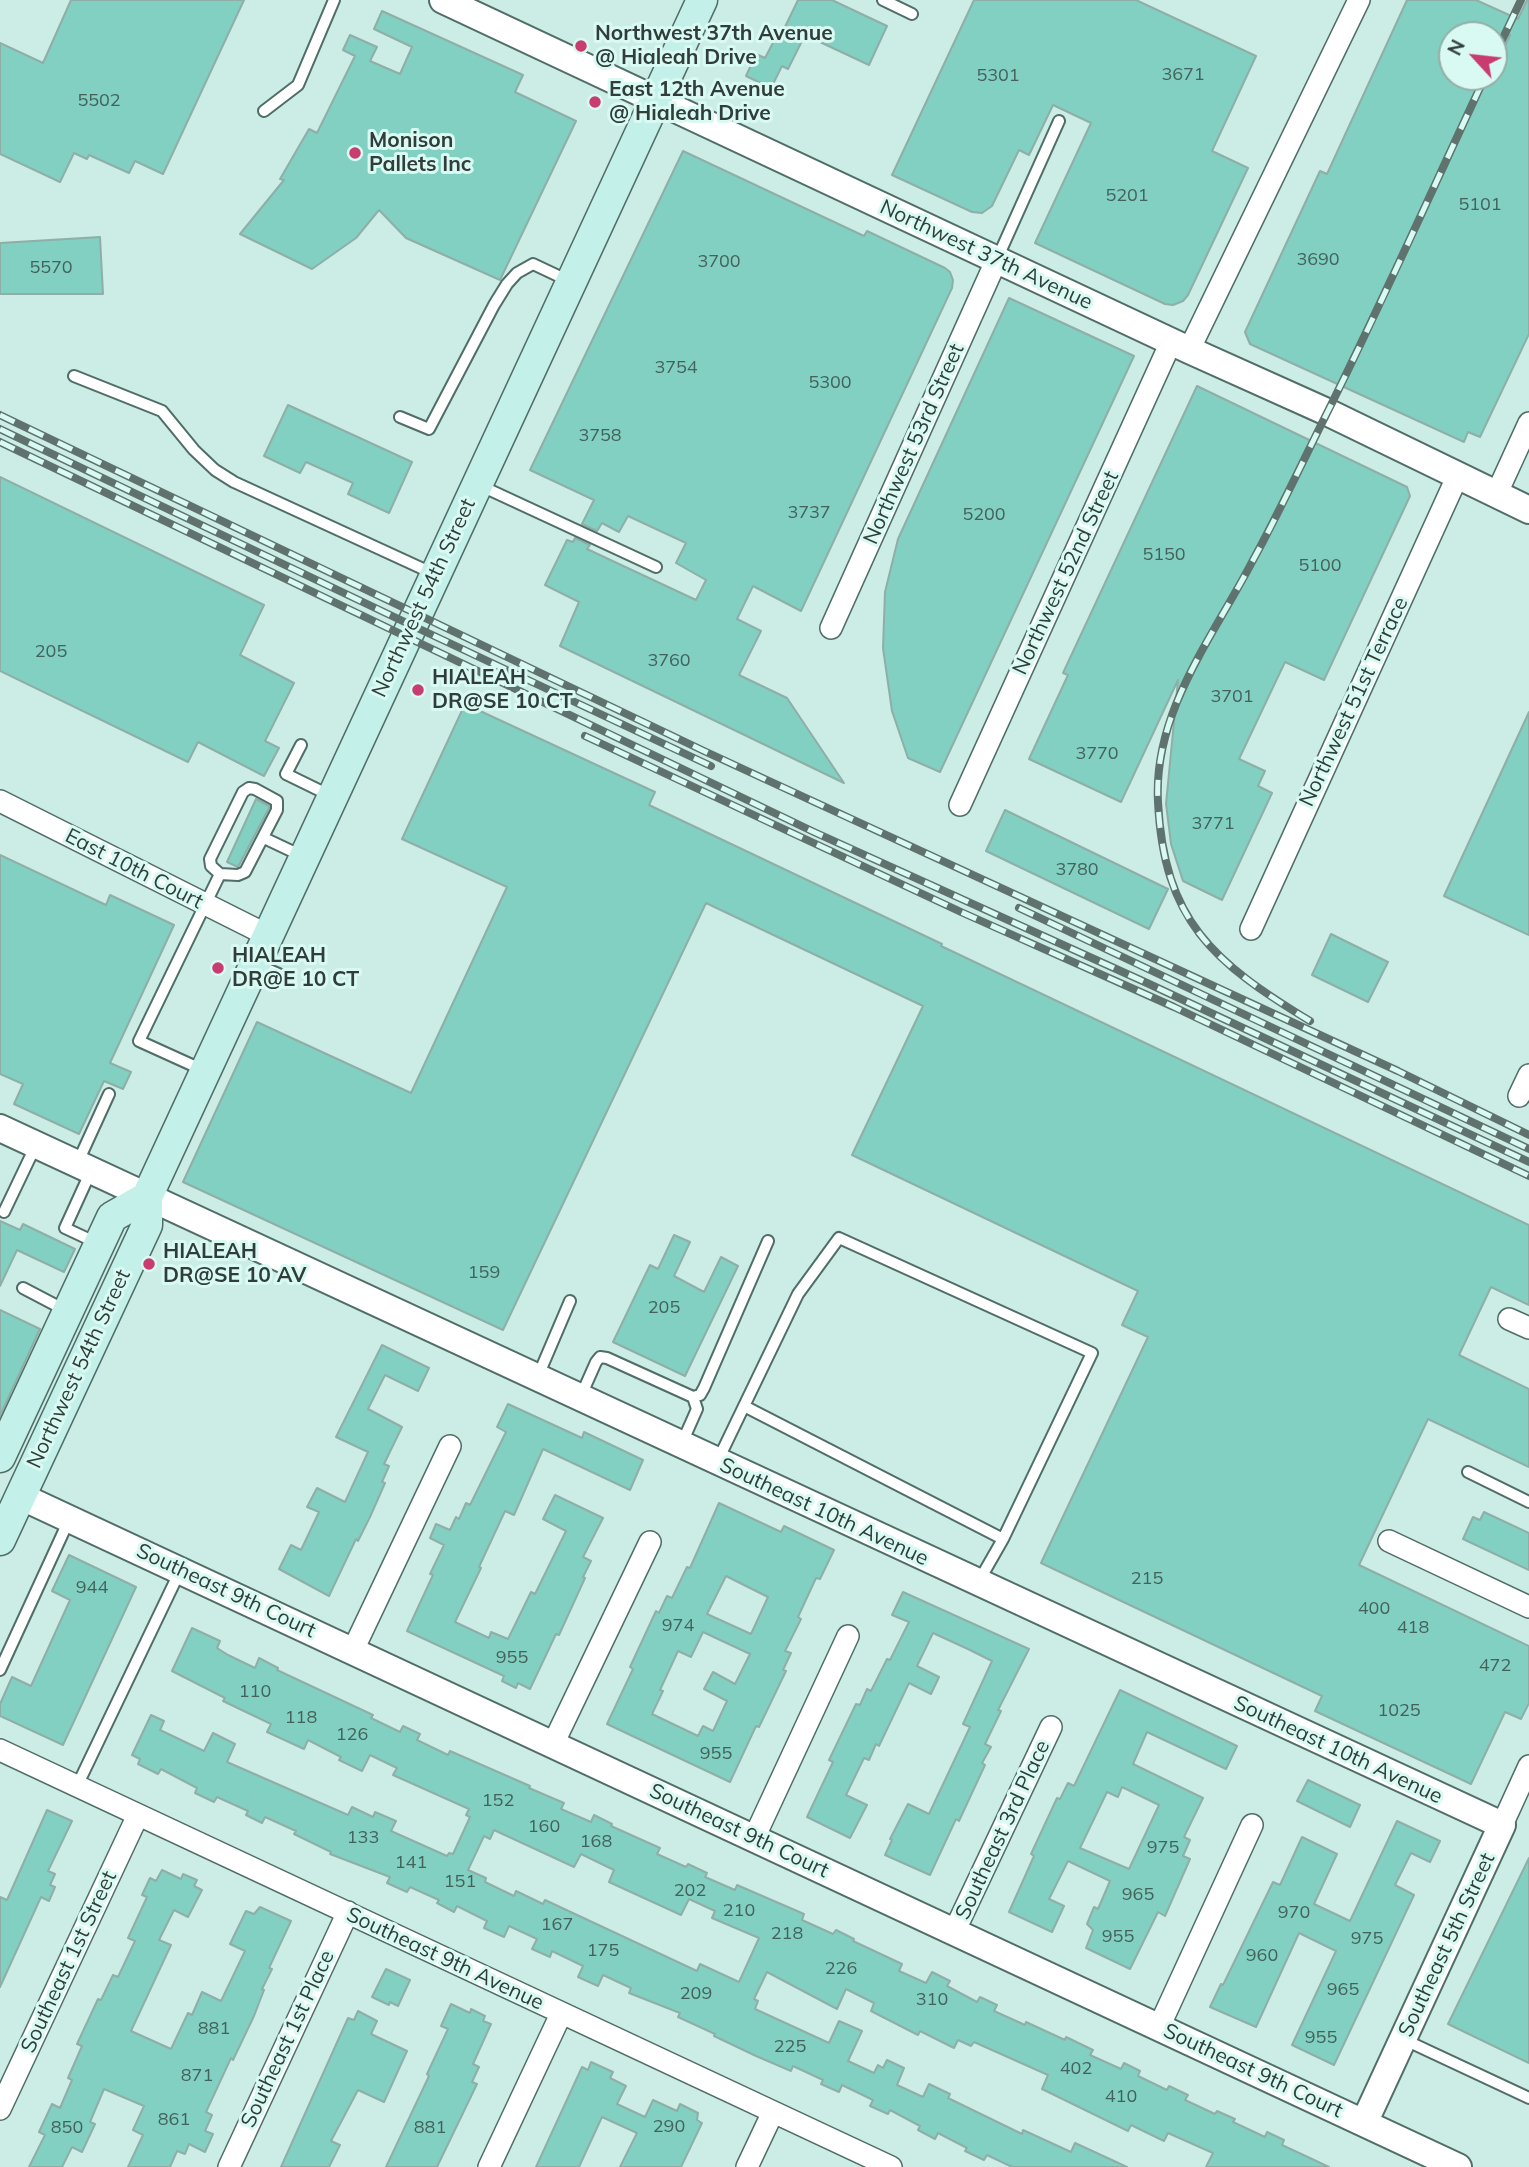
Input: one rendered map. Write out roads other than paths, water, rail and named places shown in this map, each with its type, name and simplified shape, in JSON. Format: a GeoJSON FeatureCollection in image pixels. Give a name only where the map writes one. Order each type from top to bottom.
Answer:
{"type":"FeatureCollection","features":[{"type":"Feature","properties":{"kind":"main road","name":"Northwest 54th Street"},"geometry":{"type":"LineString","coordinates":[[0,1540],[147,1224],[147,1196],[702,0]]}},
{"type":"Feature","properties":{"kind":"main road","name":"Northwest 54th Street"},"geometry":{"type":"LineString","coordinates":[[0,1457],[112,1217],[147,1196]]}},
{"type":"Feature","properties":{"kind":"street","name":"Northwest 52nd Street"},"geometry":{"type":"LineString","coordinates":[[960,805],[1180,346],[1359,0]]}},
{"type":"Feature","properties":{"kind":"street","name":"Northwest 37th Avenue"},"geometry":{"type":"LineString","coordinates":[[446,1],[1180,346],[1327,412],[1529,510]]}},
{"type":"Feature","properties":{"kind":"street","name":"Northwest 53rd Street"},"geometry":{"type":"LineString","coordinates":[[831,628],[997,260]]}},
{"type":"Feature","properties":{"kind":"street"},"geometry":{"type":"LineString","coordinates":[[1496,495],[1529,424]]}},
{"type":"Feature","properties":{"kind":"street","name":"Northwest 51st Terrace"},"geometry":{"type":"LineString","coordinates":[[1251,929],[1458,475]]}},
{"type":"Feature","properties":{"kind":"street","name":"East 10th Court"},"geometry":{"type":"LineString","coordinates":[[0,801],[269,936]]}},
{"type":"Feature","properties":{"kind":"street"},"geometry":{"type":"LineString","coordinates":[[1519,1097],[1529,1075]]}},
{"type":"Feature","properties":{"kind":"street","name":"Southeast 10th Avenue"},"geometry":{"type":"LineString","coordinates":[[0,1128],[579,1399],[1502,1825]]}},
{"type":"Feature","properties":{"kind":"street"},"geometry":{"type":"LineString","coordinates":[[1509,1319],[1529,1328]]}},
{"type":"Feature","properties":{"kind":"street"},"geometry":{"type":"LineString","coordinates":[[353,1650],[450,1446]]}},
{"type":"Feature","properties":{"kind":"street","name":"Southeast 9th Court"},"geometry":{"type":"LineString","coordinates":[[20,1496],[1458,2167]]}},
{"type":"Feature","properties":{"kind":"street"},"geometry":{"type":"LineString","coordinates":[[1389,1541],[1529,1607]]}},
{"type":"Feature","properties":{"kind":"street"},"geometry":{"type":"LineString","coordinates":[[553,1744],[650,1542]]}},
{"type":"Feature","properties":{"kind":"street"},"geometry":{"type":"LineString","coordinates":[[754,1838],[848,1636]]}},
{"type":"Feature","properties":{"kind":"street","name":"Southeast 3rd Place"},"geometry":{"type":"LineString","coordinates":[[954,1932],[1051,1727]]}},
{"type":"Feature","properties":{"kind":"street","name":"Southeast 9th Avenue"},"geometry":{"type":"LineString","coordinates":[[0,1750],[891,2167]]}},
{"type":"Feature","properties":{"kind":"street","name":"Southeast 5th Street"},"geometry":{"type":"LineString","coordinates":[[1364,2123],[1502,1825],[1526,1780]]}},
{"type":"Feature","properties":{"kind":"street","name":"Southeast 1st Street"},"geometry":{"type":"LineString","coordinates":[[0,2109],[138,1815]]}},
{"type":"Feature","properties":{"kind":"street"},"geometry":{"type":"LineString","coordinates":[[1159,2027],[1252,1825]]}},
{"type":"Feature","properties":{"kind":"street","name":"Southeast 1st Place"},"geometry":{"type":"LineString","coordinates":[[229,2167],[348,1912]]}},
{"type":"Feature","properties":{"kind":"street"},"geometry":{"type":"LineString","coordinates":[[489,2167],[562,2014]]}},
{"type":"Feature","properties":{"kind":"street"},"geometry":{"type":"LineString","coordinates":[[747,2167],[773,2112]]}},
{"type":"Feature","properties":{"kind":"lane"},"geometry":{"type":"LineString","coordinates":[[264,111],[298,85],[334,0]]}},
{"type":"Feature","properties":{"kind":"lane"},"geometry":{"type":"LineString","coordinates":[[883,0],[912,14]]}},
{"type":"Feature","properties":{"kind":"lane"},"geometry":{"type":"LineString","coordinates":[[997,260],[1059,121]]}},
{"type":"Feature","properties":{"kind":"lane"},"geometry":{"type":"LineString","coordinates":[[400,417],[429,429],[494,305],[517,273],[533,264],[571,282]]}},
{"type":"Feature","properties":{"kind":"lane"},"geometry":{"type":"LineString","coordinates":[[74,376],[162,411],[194,450],[215,470],[234,482],[435,574]]}},
{"type":"Feature","properties":{"kind":"lane"},"geometry":{"type":"LineString","coordinates":[[477,484],[656,567]]}},
{"type":"Feature","properties":{"kind":"lane"},"geometry":{"type":"LineString","coordinates":[[301,745],[286,774],[331,796]]}},
{"type":"Feature","properties":{"kind":"lane"},"geometry":{"type":"LineString","coordinates":[[249,788],[255,789],[277,801],[277,810],[245,872],[238,875],[220,874],[211,866],[210,859],[243,792],[249,788]]}},
{"type":"Feature","properties":{"kind":"lane"},"geometry":{"type":"LineString","coordinates":[[264,838],[306,858]]}},
{"type":"Feature","properties":{"kind":"lane"},"geometry":{"type":"LineString","coordinates":[[206,1071],[139,1041],[220,874]]}},
{"type":"Feature","properties":{"kind":"lane"},"geometry":{"type":"LineString","coordinates":[[256,964],[283,976]]}},
{"type":"Feature","properties":{"kind":"lane"},"geometry":{"type":"LineString","coordinates":[[99,1244],[65,1228],[109,1094]]}},
{"type":"Feature","properties":{"kind":"lane"},"geometry":{"type":"LineString","coordinates":[[4,1212],[36,1145]]}},
{"type":"Feature","properties":{"kind":"lane"},"geometry":{"type":"LineString","coordinates":[[717,1463],[797,1294],[839,1238],[1092,1353],[1003,1539],[978,1583]]}},
{"type":"Feature","properties":{"kind":"lane"},"geometry":{"type":"LineString","coordinates":[[693,1398],[700,1395],[704,1388],[768,1241]]}},
{"type":"Feature","properties":{"kind":"lane"},"geometry":{"type":"LineString","coordinates":[[23,1289],[67,1311]]}},
{"type":"Feature","properties":{"kind":"lane"},"geometry":{"type":"LineString","coordinates":[[537,1379],[570,1301]]}},
{"type":"Feature","properties":{"kind":"lane"},"geometry":{"type":"LineString","coordinates":[[579,1399],[596,1362],[600,1357],[607,1358],[693,1398],[697,1409],[681,1446]]}},
{"type":"Feature","properties":{"kind":"lane"},"geometry":{"type":"LineString","coordinates":[[744,1406],[1003,1539]]}},
{"type":"Feature","properties":{"kind":"lane"},"geometry":{"type":"LineString","coordinates":[[1468,1472],[1529,1502]]}},
{"type":"Feature","properties":{"kind":"lane"},"geometry":{"type":"LineString","coordinates":[[0,1670],[69,1519]]}},
{"type":"Feature","properties":{"kind":"lane"},"geometry":{"type":"LineString","coordinates":[[77,1786],[181,1570]]}},
{"type":"Feature","properties":{"kind":"lane"},"geometry":{"type":"LineString","coordinates":[[1403,2039],[1529,2098]]}},
{"type":"Feature","properties":{"kind":"railway"},"geometry":{"type":"LineString","coordinates":[[1508,27],[1521,0]]}},
{"type":"Feature","properties":{"kind":"railway"},"geometry":{"type":"LineString","coordinates":[[1310,1021],[1246,979],[1221,957],[1200,934],[1183,908],[1171,878],[1162,843],[1158,802],[1159,769],[1165,737],[1189,676],[1289,490],[1366,333],[1478,91]]}},
{"type":"Feature","properties":{"kind":"railway"},"geometry":{"type":"LineString","coordinates":[[0,415],[704,751],[1398,1071],[1529,1135]]}},
{"type":"Feature","properties":{"kind":"railway"},"geometry":{"type":"LineString","coordinates":[[0,429],[711,766]]}},
{"type":"Feature","properties":{"kind":"railway"},"geometry":{"type":"LineString","coordinates":[[0,442],[814,832],[1147,983],[1529,1162]]}},
{"type":"Feature","properties":{"kind":"railway"},"geometry":{"type":"LineString","coordinates":[[585,736],[961,912],[1174,1007],[1529,1176]]}},
{"type":"Feature","properties":{"kind":"railway"},"geometry":{"type":"LineString","coordinates":[[1019,908],[1529,1149]]}},
{"type":"Feature","properties":{"kind":"place","name":"Northwest 37th Avenue @ Hialeah Drive"},"geometry":{"type":"Point","coordinates":[581,46]}},
{"type":"Feature","properties":{"kind":"place","name":"East 12th Avenue @ Hialeah Drive"},"geometry":{"type":"Point","coordinates":[595,102]}},
{"type":"Feature","properties":{"kind":"place","name":"Monison Pallets Inc"},"geometry":{"type":"Point","coordinates":[355,153]}},
{"type":"Feature","properties":{"kind":"place","name":"HIALEAH DR@SE 10 CT"},"geometry":{"type":"Point","coordinates":[418,690]}},
{"type":"Feature","properties":{"kind":"place","name":"HIALEAH DR@E 10 CT"},"geometry":{"type":"Point","coordinates":[218,968]}},
{"type":"Feature","properties":{"kind":"place","name":"HIALEAH DR@SE 10 AV"},"geometry":{"type":"Point","coordinates":[149,1264]}}]}
